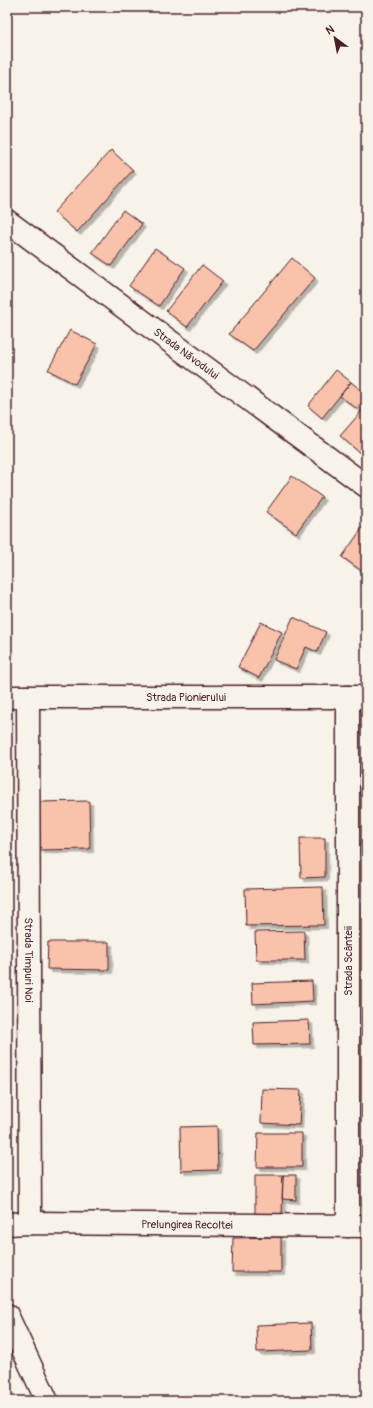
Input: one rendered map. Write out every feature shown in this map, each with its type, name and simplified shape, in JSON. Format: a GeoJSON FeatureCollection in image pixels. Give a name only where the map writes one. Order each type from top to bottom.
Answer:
{"type":"FeatureCollection","features":[{"type":"Feature","properties":{"kind":"street","name":"Strada Năvodului"},"geometry":{"type":"LineString","coordinates":[[7,221],[366,486]]}},
{"type":"Feature","properties":{"kind":"street","name":"Strada Pionierului"},"geometry":{"type":"LineString","coordinates":[[18,697],[357,697]]}},
{"type":"Feature","properties":{"kind":"street","name":"Strada Timpuri Noi"},"geometry":{"type":"LineString","coordinates":[[18,697],[30,1223]]}},
{"type":"Feature","properties":{"kind":"street","name":"Strada Scânteii"},"geometry":{"type":"LineString","coordinates":[[357,697],[357,1226]]}},
{"type":"Feature","properties":{"kind":"street","name":"Prelungirea Recoltei"},"geometry":{"type":"LineString","coordinates":[[7,1224],[357,1226]]}},
{"type":"Feature","properties":{"kind":"street"},"geometry":{"type":"LineString","coordinates":[[7,1315],[47,1401]]}},
{"type":"Feature","properties":{"kind":"building"},"geometry":{"type":"Polygon","coordinates":[[[111,150],[133,170],[77,232],[54,212],[111,150]]]}},
{"type":"Feature","properties":{"kind":"building"},"geometry":{"type":"Polygon","coordinates":[[[123,210],[142,224],[111,266],[92,253],[123,210]]]}},
{"type":"Feature","properties":{"kind":"building"},"geometry":{"type":"Polygon","coordinates":[[[155,248],[185,268],[159,306],[129,286],[155,248]]]}},
{"type":"Feature","properties":{"kind":"building"},"geometry":{"type":"Polygon","coordinates":[[[292,258],[315,278],[253,351],[229,334],[292,258]]]}},
{"type":"Feature","properties":{"kind":"building"},"geometry":{"type":"Polygon","coordinates":[[[202,265],[223,281],[187,327],[166,311],[202,265]]]}},
{"type":"Feature","properties":{"kind":"building"},"geometry":{"type":"Polygon","coordinates":[[[70,330],[97,344],[75,384],[48,370],[70,330]]]}},
{"type":"Feature","properties":{"kind":"building"},"geometry":{"type":"Polygon","coordinates":[[[336,370],[351,382],[322,418],[308,406],[336,370]]]}},
{"type":"Feature","properties":{"kind":"building"},"geometry":{"type":"Polygon","coordinates":[[[351,382],[366,394],[366,398],[357,409],[340,396],[351,382]]]}},
{"type":"Feature","properties":{"kind":"building"},"geometry":{"type":"Polygon","coordinates":[[[366,406],[366,458],[340,436],[366,406]]]}},
{"type":"Feature","properties":{"kind":"building"},"geometry":{"type":"Polygon","coordinates":[[[292,476],[322,497],[296,533],[266,512],[292,476]]]}},
{"type":"Feature","properties":{"kind":"building"},"geometry":{"type":"Polygon","coordinates":[[[366,524],[366,574],[342,557],[366,524]]]}},
{"type":"Feature","properties":{"kind":"building"},"geometry":{"type":"Polygon","coordinates":[[[293,617],[326,632],[317,652],[306,647],[296,669],[274,660],[293,617]]]}},
{"type":"Feature","properties":{"kind":"building"},"geometry":{"type":"Polygon","coordinates":[[[261,622],[282,632],[259,678],[238,667],[261,622]]]}},
{"type":"Feature","properties":{"kind":"building"},"geometry":{"type":"Polygon","coordinates":[[[89,801],[90,849],[40,850],[39,802],[89,801]]]}},
{"type":"Feature","properties":{"kind":"building"},"geometry":{"type":"Polygon","coordinates":[[[300,838],[325,838],[325,877],[301,878],[300,838]]]}},
{"type":"Feature","properties":{"kind":"building"},"geometry":{"type":"Polygon","coordinates":[[[323,887],[324,925],[246,926],[245,889],[323,887]]]}},
{"type":"Feature","properties":{"kind":"building"},"geometry":{"type":"Polygon","coordinates":[[[304,931],[305,960],[256,960],[255,932],[304,931]]]}},
{"type":"Feature","properties":{"kind":"building"},"geometry":{"type":"Polygon","coordinates":[[[48,942],[109,942],[109,970],[47,969],[48,942]]]}},
{"type":"Feature","properties":{"kind":"building"},"geometry":{"type":"Polygon","coordinates":[[[312,981],[313,1001],[253,1004],[252,983],[312,981]]]}},
{"type":"Feature","properties":{"kind":"building"},"geometry":{"type":"Polygon","coordinates":[[[309,1020],[310,1044],[254,1045],[253,1022],[309,1020]]]}},
{"type":"Feature","properties":{"kind":"building"},"geometry":{"type":"Polygon","coordinates":[[[262,1089],[301,1090],[299,1125],[261,1123],[262,1089]]]}},
{"type":"Feature","properties":{"kind":"building"},"geometry":{"type":"Polygon","coordinates":[[[217,1126],[218,1170],[181,1171],[180,1127],[217,1126]]]}},
{"type":"Feature","properties":{"kind":"building"},"geometry":{"type":"Polygon","coordinates":[[[258,1133],[302,1133],[302,1167],[257,1167],[258,1133]]]}},
{"type":"Feature","properties":{"kind":"building"},"geometry":{"type":"Polygon","coordinates":[[[255,1175],[283,1175],[282,1215],[255,1215],[255,1175]]]}},
{"type":"Feature","properties":{"kind":"building"},"geometry":{"type":"Polygon","coordinates":[[[283,1175],[296,1175],[296,1200],[282,1199],[283,1175]]]}},
{"type":"Feature","properties":{"kind":"building"},"geometry":{"type":"Polygon","coordinates":[[[281,1237],[281,1272],[232,1272],[233,1238],[281,1237]]]}},
{"type":"Feature","properties":{"kind":"building"},"geometry":{"type":"Polygon","coordinates":[[[311,1323],[312,1350],[257,1352],[256,1325],[311,1323]]]}}]}
